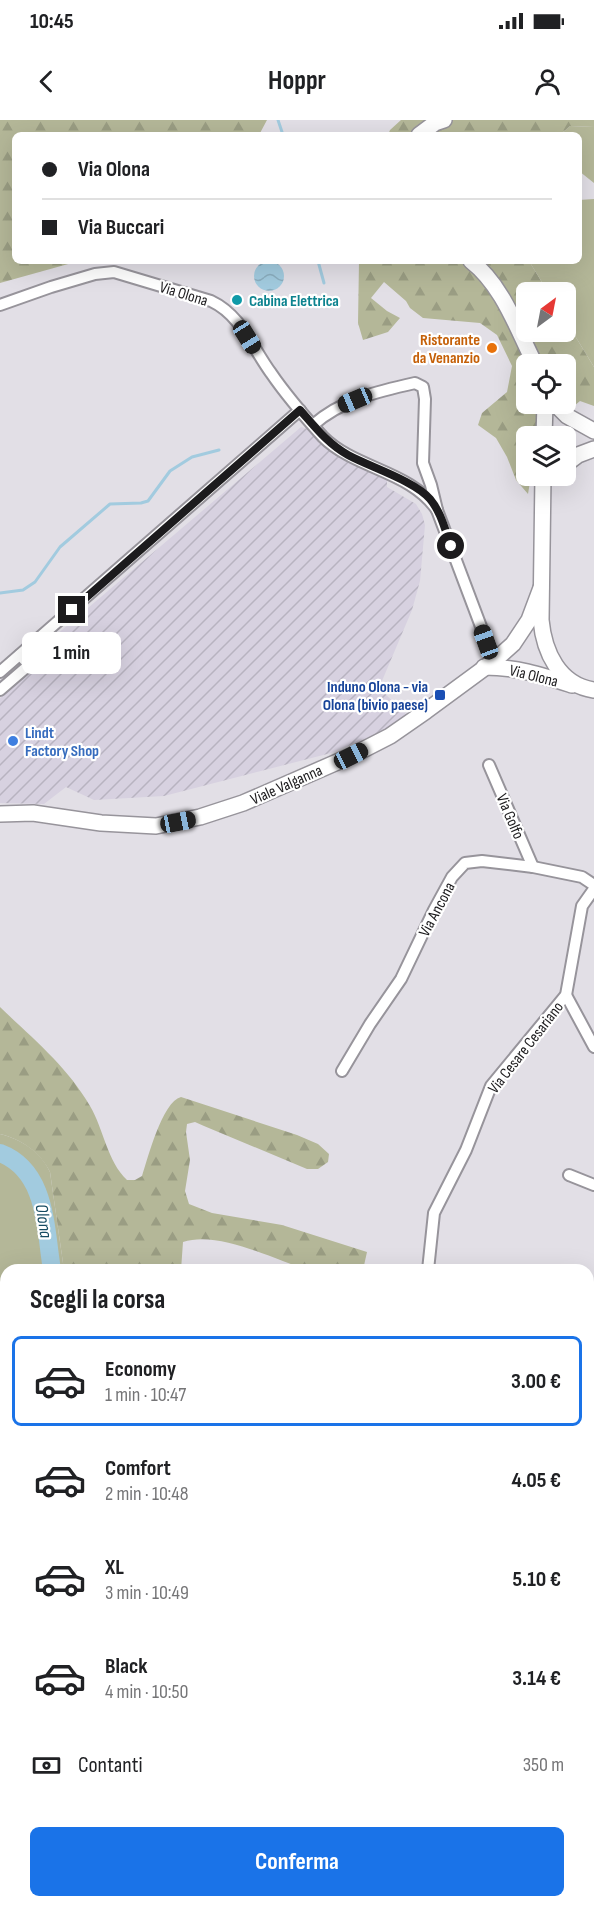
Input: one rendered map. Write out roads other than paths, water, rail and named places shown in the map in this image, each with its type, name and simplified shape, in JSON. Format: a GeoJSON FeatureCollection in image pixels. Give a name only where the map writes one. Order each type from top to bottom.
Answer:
{"type":"FeatureCollection","features":[{"type":"Feature","properties":{"kind":"main road"},"geometry":{"type":"LineString","coordinates":[[423,132],[435,123],[444,120]]}},
{"type":"Feature","properties":{"kind":"main road"},"geometry":{"type":"LineString","coordinates":[[475,264],[500,294],[530,354]]}},
{"type":"Feature","properties":{"kind":"main road"},"geometry":{"type":"LineString","coordinates":[[565,414],[594,431]]}},
{"type":"Feature","properties":{"kind":"main road"},"geometry":{"type":"LineString","coordinates":[[576,456],[594,450]]}},
{"type":"Feature","properties":{"kind":"main road"},"geometry":{"type":"LineString","coordinates":[[543,486],[542,629],[548,653],[565,676],[588,689]]}},
{"type":"Feature","properties":{"kind":"main road"},"geometry":{"type":"LineString","coordinates":[[543,502],[551,486]]}},
{"type":"Feature","properties":{"kind":"main road","name":"Viale Valganna"},"geometry":{"type":"LineString","coordinates":[[0,814],[33,813],[124,825],[156,826],[200,817],[243,803],[351,756],[390,736],[513,644],[529,620],[541,588]]}},
{"type":"Feature","properties":{"kind":"main road","name":"Via Olona"},"geometry":{"type":"LineString","coordinates":[[489,664],[531,672],[588,689]]}},
{"type":"Feature","properties":{"kind":"street","name":"Via Olona"},"geometry":{"type":"LineString","coordinates":[[0,305],[51,286],[95,274],[114,272],[224,307],[236,318],[271,374],[313,425],[337,448],[413,486],[429,497],[444,526],[489,664]]}},
{"type":"Feature","properties":{"kind":"street","name":"Via Olona"},"geometry":{"type":"LineString","coordinates":[[313,425],[326,414],[355,400],[400,386],[420,384],[425,399],[423,463],[437,510]]}},
{"type":"Feature","properties":{"kind":"street"},"geometry":{"type":"LineString","coordinates":[[0,672],[300,410]]}},
{"type":"Feature","properties":{"kind":"street"},"geometry":{"type":"LineString","coordinates":[[0,690],[28,665],[20,655]]}},
{"type":"Feature","properties":{"kind":"street","name":"Via Golfo"},"geometry":{"type":"LineString","coordinates":[[489,765],[533,867]]}},
{"type":"Feature","properties":{"kind":"street","name":"Via Ancona"},"geometry":{"type":"LineString","coordinates":[[342,1071],[370,1024],[401,979],[452,877],[465,863],[482,861],[533,867],[582,877],[594,887]]}},
{"type":"Feature","properties":{"kind":"street","name":"Via Cesare Cesariano"},"geometry":{"type":"LineString","coordinates":[[429,1264],[434,1213],[466,1150],[491,1086],[566,994],[582,906],[594,887]]}},
{"type":"Feature","properties":{"kind":"street"},"geometry":{"type":"LineString","coordinates":[[566,994],[594,1047]]}},
{"type":"Feature","properties":{"kind":"street"},"geometry":{"type":"LineString","coordinates":[[569,1175],[594,1185]]}},
{"type":"Feature","properties":{"kind":"water"},"geometry":{"type":"Polygon","coordinates":[[[262,264],[276,264],[284,276],[282,282],[269,291],[259,286],[254,276],[262,264]]]}},
{"type":"Feature","properties":{"kind":"waterway"},"geometry":{"type":"LineString","coordinates":[[278,120],[282,132]]}},
{"type":"Feature","properties":{"kind":"waterway"},"geometry":{"type":"LineString","coordinates":[[319,264],[324,283]]}},
{"type":"Feature","properties":{"kind":"waterway"},"geometry":{"type":"LineString","coordinates":[[0,593],[23,590],[35,582],[60,547],[110,504],[148,501],[170,471],[192,457],[219,450]]}},
{"type":"Feature","properties":{"kind":"waterway","name":"Olona"},"geometry":{"type":"LineString","coordinates":[[0,1153],[15,1161],[27,1173],[35,1187],[45,1219],[51,1264]]}},
{"type":"Feature","properties":{"kind":"place","name":"Cabina Elettrica"},"geometry":{"type":"Point","coordinates":[237,300]}},
{"type":"Feature","properties":{"kind":"place","name":"Ristorante da Venanzio"},"geometry":{"type":"Point","coordinates":[492,348]}},
{"type":"Feature","properties":{"kind":"place","name":"Induno Olona - via Olona (bivio paese)"},"geometry":{"type":"Point","coordinates":[440,695]}},
{"type":"Feature","properties":{"kind":"place","name":"Lindt Factory Shop"},"geometry":{"type":"Point","coordinates":[13,741]}}]}
